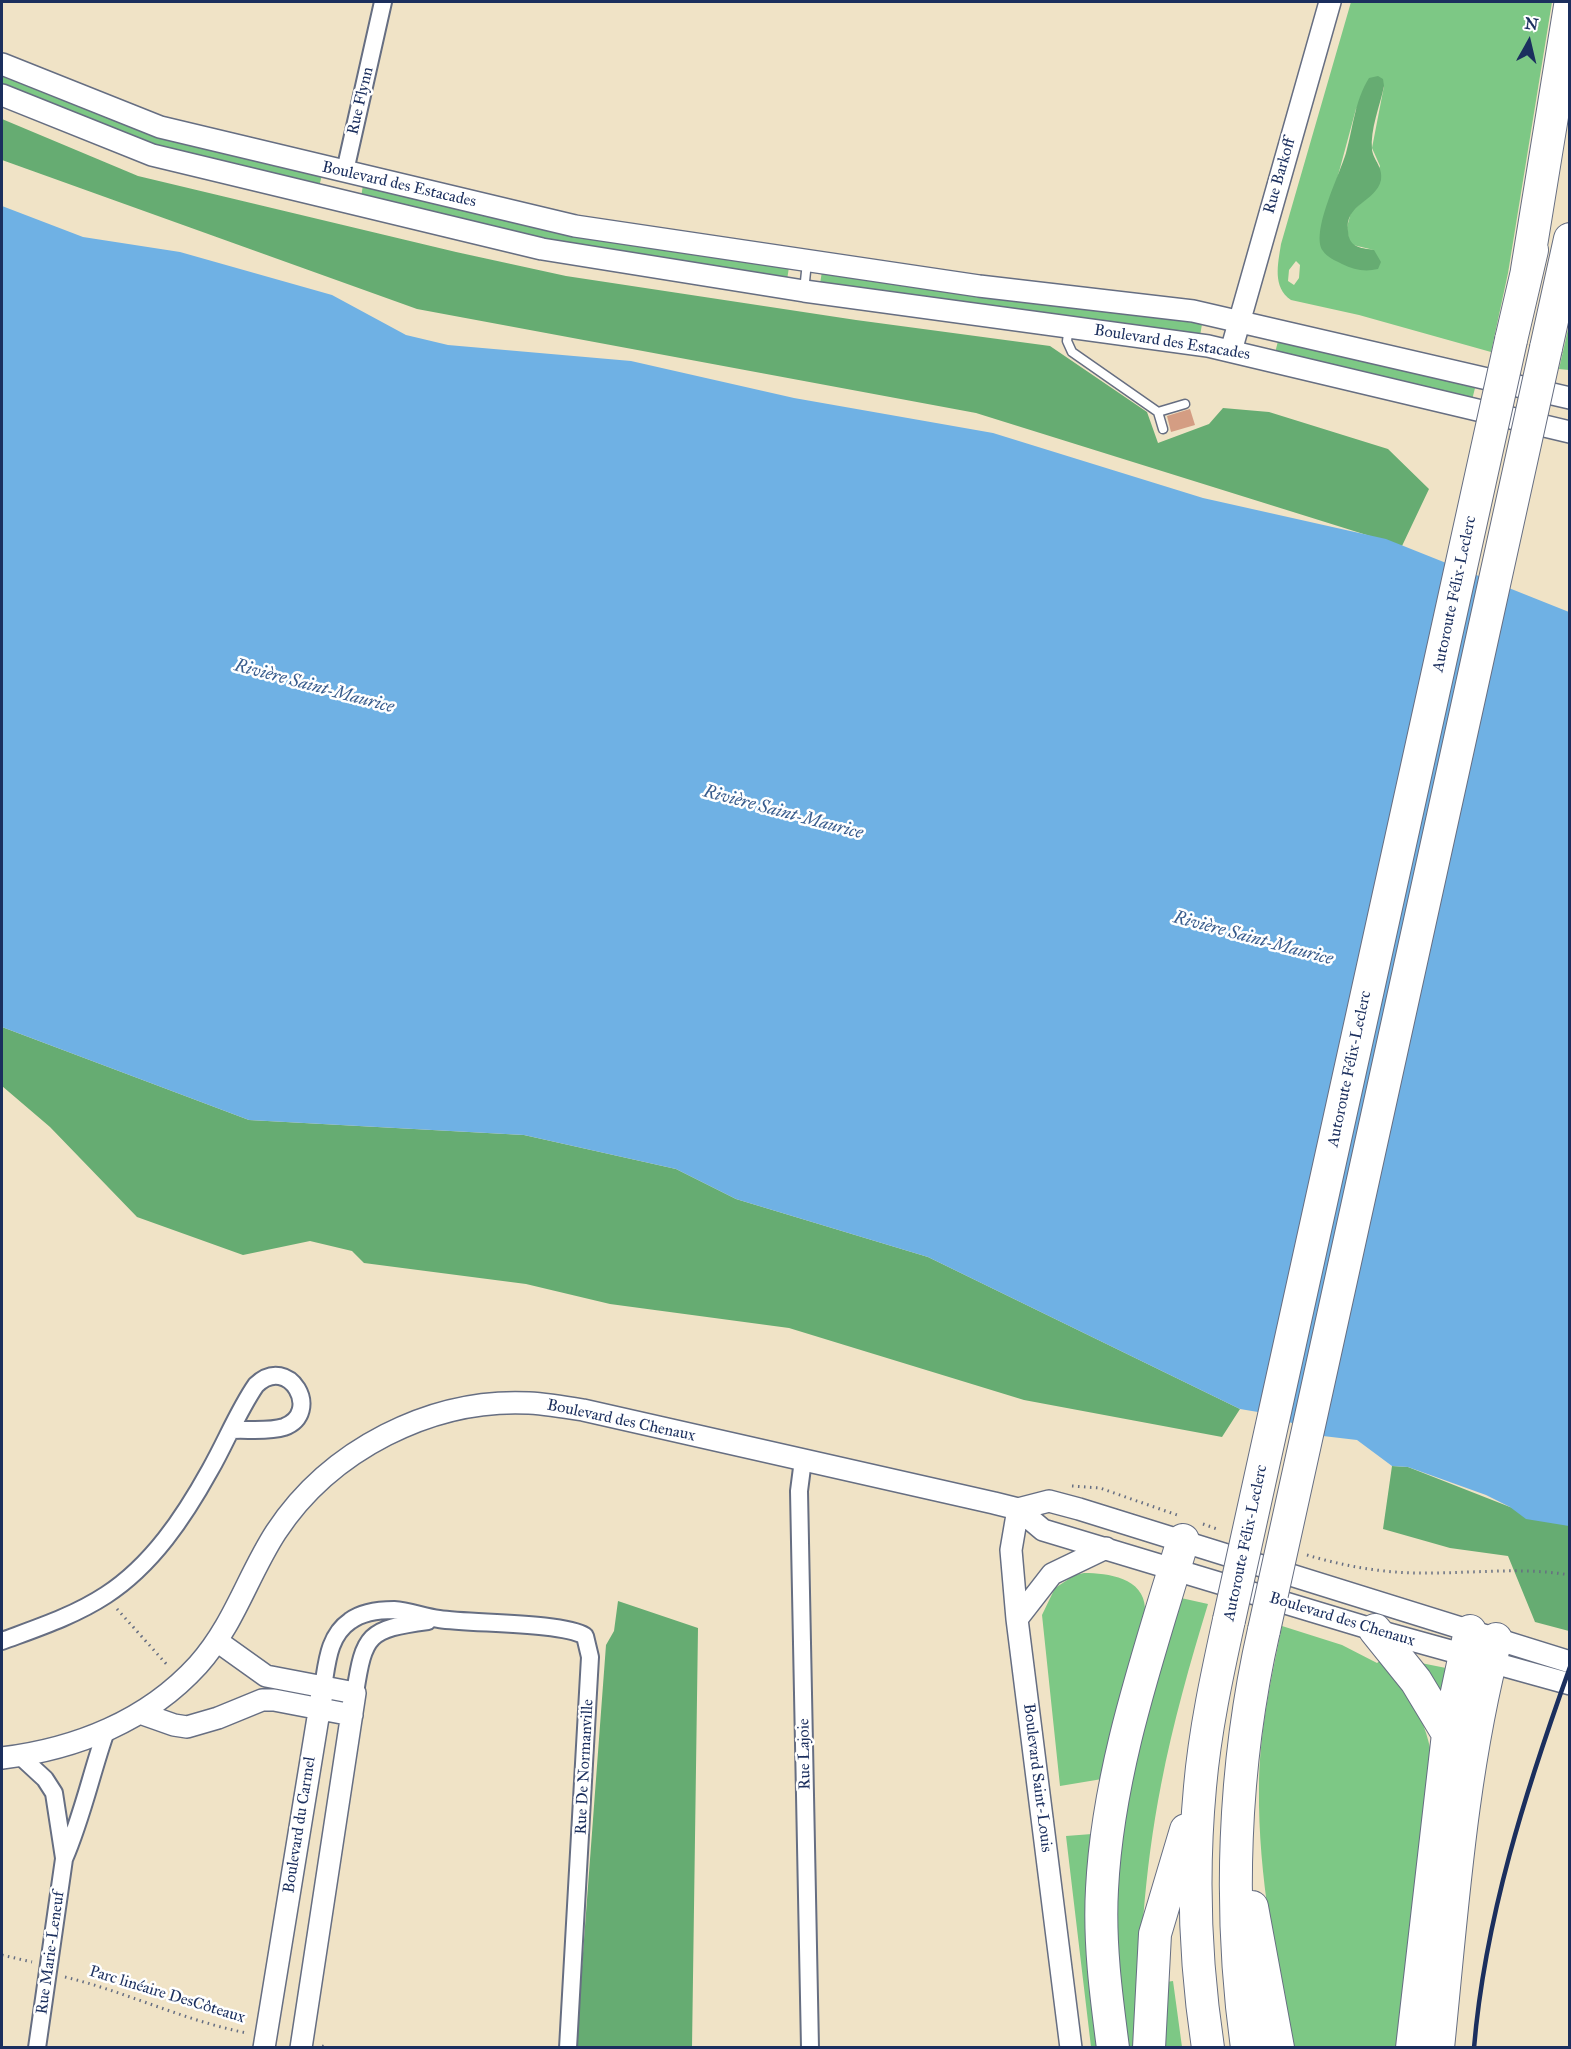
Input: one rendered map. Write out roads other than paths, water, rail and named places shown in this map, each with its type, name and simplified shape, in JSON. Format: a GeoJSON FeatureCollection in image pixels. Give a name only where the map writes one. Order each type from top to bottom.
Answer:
{"type":"FeatureCollection","features":[{"type":"Feature","properties":{"kind":"highway"},"geometry":{"type":"LineString","coordinates":[[1527,270],[1569,6]]}},
{"type":"Feature","properties":{"kind":"highway","name":"Autoroute Félix-Leclerc"},"geometry":{"type":"LineString","coordinates":[[1208,2048],[1196,1916],[1200,1786],[1211,1705],[1511,340],[1569,98]]}},
{"type":"Feature","properties":{"kind":"highway"},"geometry":{"type":"LineString","coordinates":[[1247,2048],[1238,1958],[1238,1829],[1246,1726],[1264,1630],[1569,239]]}},
{"type":"Feature","properties":{"kind":"highway"},"geometry":{"type":"LineString","coordinates":[[1113,2048],[1101,1933],[1106,1834],[1124,1747],[1183,1540]]}},
{"type":"Feature","properties":{"kind":"highway"},"geometry":{"type":"LineString","coordinates":[[1375,1630],[1416,1681],[1448,1734]]}},
{"type":"Feature","properties":{"kind":"highway"},"geometry":{"type":"LineString","coordinates":[[1412,2048],[1448,1734],[1480,1647]]}},
{"type":"Feature","properties":{"kind":"highway"},"geometry":{"type":"LineString","coordinates":[[1438,2048],[1480,1647]]}},
{"type":"Feature","properties":{"kind":"highway"},"geometry":{"type":"LineString","coordinates":[[1149,2048],[1155,1934],[1200,1786]]}},
{"type":"Feature","properties":{"kind":"highway"},"geometry":{"type":"LineString","coordinates":[[1238,1829],[1278,2048]]}},
{"type":"Feature","properties":{"kind":"street","name":"Rue Flynn"},"geometry":{"type":"LineString","coordinates":[[338,201],[383,2]]}},
{"type":"Feature","properties":{"kind":"street","name":"Rue Barkoff"},"geometry":{"type":"LineString","coordinates":[[1232,351],[1330,2]]}},
{"type":"Feature","properties":{"kind":"street","name":"Boulevard des Estacades"},"geometry":{"type":"LineString","coordinates":[[2,64],[159,127],[575,226],[979,286],[1193,311],[1563,393]]}},
{"type":"Feature","properties":{"kind":"street","name":"Boulevard des Estacades"},"geometry":{"type":"LineString","coordinates":[[2,95],[153,156],[582,257],[804,291],[1192,343],[1569,432]]}},
{"type":"Feature","properties":{"kind":"street","name":"Boulevard des Chenaux"},"geometry":{"type":"LineString","coordinates":[[10,1757],[65,1746],[106,1731],[140,1713],[180,1683],[217,1641],[276,1532],[315,1486],[362,1449],[390,1433],[435,1415],[482,1406],[547,1404],[1018,1509],[1043,1530],[1375,1630],[1569,1662]]}},
{"type":"Feature","properties":{"kind":"street"},"geometry":{"type":"LineString","coordinates":[[2,1641],[87,1606],[106,1595],[132,1573],[159,1546],[183,1514],[231,1430]]}},
{"type":"Feature","properties":{"kind":"street","name":"Rue Lajoie"},"geometry":{"type":"LineString","coordinates":[[803,1460],[799,1491],[810,2048]]}},
{"type":"Feature","properties":{"kind":"street","name":"Boulevard des Chenaux"},"geometry":{"type":"LineString","coordinates":[[1018,1509],[1049,1501],[1183,1540],[1480,1647],[1569,1684]]}},
{"type":"Feature","properties":{"kind":"street","name":"Boulevard Saint-Louis"},"geometry":{"type":"LineString","coordinates":[[1018,1509],[1011,1550],[1017,1619],[1071,2048]]}},
{"type":"Feature","properties":{"kind":"street"},"geometry":{"type":"LineString","coordinates":[[1017,1619],[1052,1574],[1106,1548]]}},
{"type":"Feature","properties":{"kind":"street","name":"Rue De Normanville"},"geometry":{"type":"LineString","coordinates":[[360,1615],[394,1610],[438,1619],[562,1629],[580,1633],[588,1643],[590,1657],[584,1796],[568,2048]]}},
{"type":"Feature","properties":{"kind":"street","name":"Boulevard du Carmel"},"geometry":{"type":"LineString","coordinates":[[265,2042],[332,1642],[343,1626],[360,1615]]}},
{"type":"Feature","properties":{"kind":"street","name":"Rue De Normanville"},"geometry":{"type":"LineString","coordinates":[[375,1635],[397,1625],[438,1619]]}},
{"type":"Feature","properties":{"kind":"street","name":"Boulevard du Carmel"},"geometry":{"type":"LineString","coordinates":[[302,2045],[361,1655],[365,1646],[375,1635]]}},
{"type":"Feature","properties":{"kind":"street"},"geometry":{"type":"LineString","coordinates":[[217,1641],[266,1676],[355,1693]]}},
{"type":"Feature","properties":{"kind":"street"},"geometry":{"type":"LineString","coordinates":[[140,1713],[174,1725],[186,1726],[218,1718],[262,1700],[352,1714]]}},
{"type":"Feature","properties":{"kind":"street","name":"Rue Marie-Leneuf"},"geometry":{"type":"LineString","coordinates":[[37,2048],[64,1859],[76,1830],[86,1788],[106,1731]]}},
{"type":"Feature","properties":{"kind":"street","name":"Rue Marie-Leneuf"},"geometry":{"type":"LineString","coordinates":[[10,1757],[45,1779],[54,1793],[64,1859]]}},
{"type":"Feature","properties":{"kind":"lane"},"geometry":{"type":"LineString","coordinates":[[804,291],[807,261]]}},
{"type":"Feature","properties":{"kind":"lane"},"geometry":{"type":"LineString","coordinates":[[1069,327],[1067,341],[1072,352],[1158,412],[1163,429]]}},
{"type":"Feature","properties":{"kind":"lane"},"geometry":{"type":"LineString","coordinates":[[1158,412],[1185,404]]}},
{"type":"Feature","properties":{"kind":"water","name":"Rivière Saint-Maurice"},"geometry":{"type":"Polygon","coordinates":[[[2,206],[83,237],[180,252],[332,295],[406,335],[448,345],[631,361],[794,398],[993,433],[1203,498],[1386,539],[1569,612],[1569,1526],[1526,1519],[1510,1507],[1486,1495],[1408,1467],[1392,1466],[1357,1440],[1323,1436],[1270,1414],[1240,1409],[928,1257],[736,1199],[676,1169],[524,1135],[249,1120],[2,1027],[2,206]]]}},
{"type":"Feature","properties":{"kind":"railway"},"geometry":{"type":"LineString","coordinates":[[1474,2048],[1487,1950],[1510,1854],[1538,1760],[1570,1667]]}}]}
